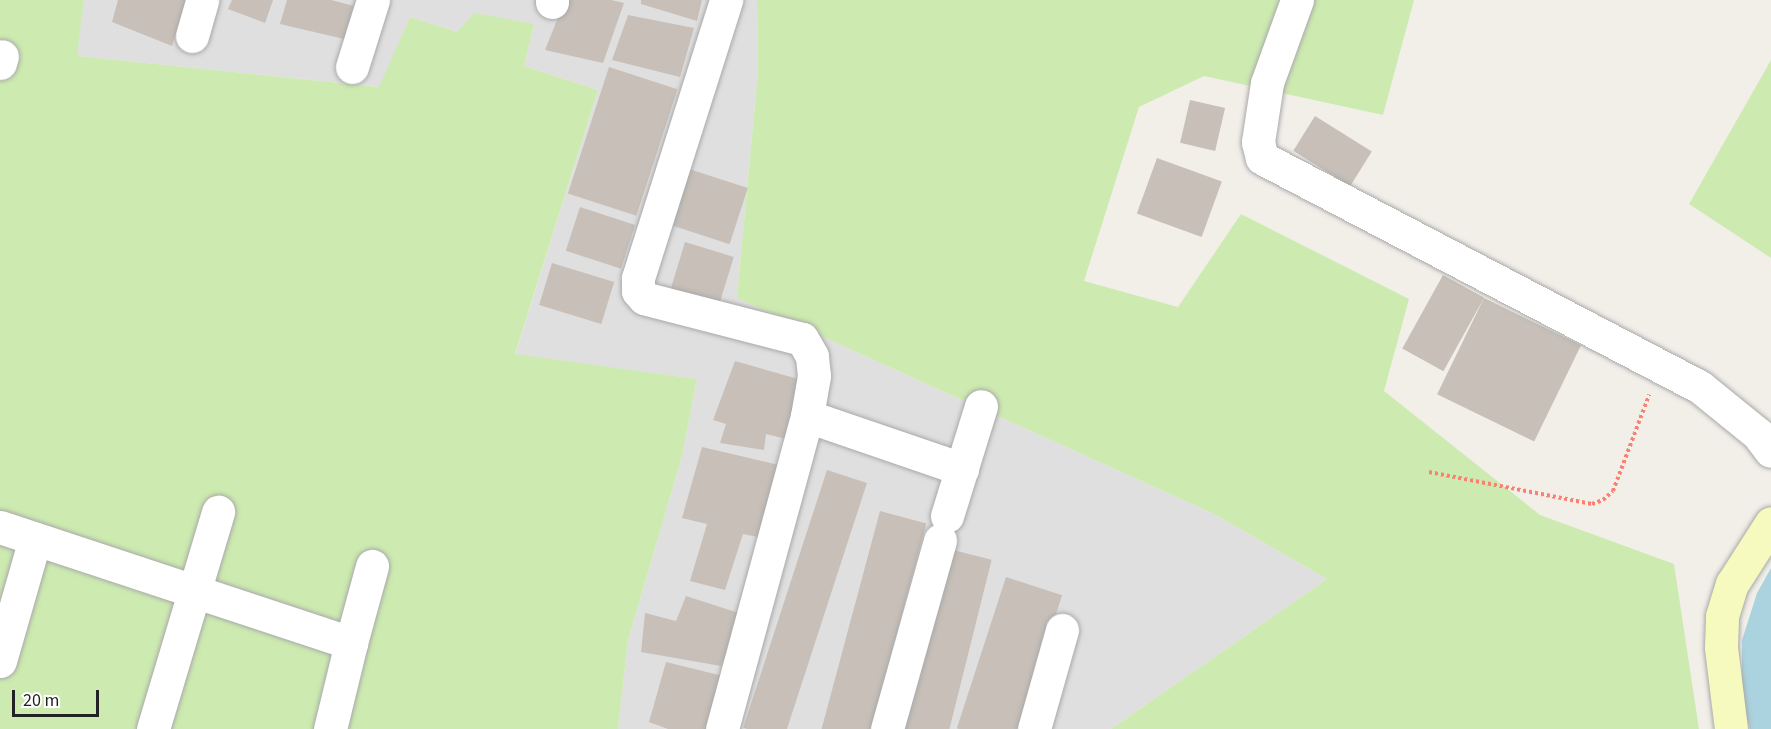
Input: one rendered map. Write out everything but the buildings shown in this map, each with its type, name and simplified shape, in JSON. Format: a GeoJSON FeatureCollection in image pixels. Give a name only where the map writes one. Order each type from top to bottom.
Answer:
{"type":"FeatureCollection","features":[{"type":"Feature","properties":{"kind":"street"},"geometry":{"type":"LineString","coordinates":[[192,36],[202,0]]}},
{"type":"Feature","properties":{"kind":"street"},"geometry":{"type":"LineString","coordinates":[[352,68],[373,0]]}},
{"type":"Feature","properties":{"kind":"street"},"geometry":{"type":"LineString","coordinates":[[722,729],[807,416],[814,376],[812,356],[801,339],[644,298],[638,291],[638,278],[726,0]]}},
{"type":"Feature","properties":{"kind":"street"},"geometry":{"type":"LineString","coordinates":[[1297,0],[1267,82],[1258,142],[1262,158],[1700,387],[1758,434],[1771,451]]}},
{"type":"Feature","properties":{"kind":"street"},"geometry":{"type":"LineString","coordinates":[[887,729],[981,406]]}},
{"type":"Feature","properties":{"kind":"street"},"geometry":{"type":"LineString","coordinates":[[807,416],[962,469]]}},
{"type":"Feature","properties":{"kind":"street"},"geometry":{"type":"LineString","coordinates":[[153,729],[218,512]]}},
{"type":"Feature","properties":{"kind":"street"},"geometry":{"type":"LineString","coordinates":[[1731,729],[1721,647],[1722,616],[1732,584],[1771,523]]}},
{"type":"Feature","properties":{"kind":"street"},"geometry":{"type":"LineString","coordinates":[[0,527],[351,643]]}},
{"type":"Feature","properties":{"kind":"street"},"geometry":{"type":"LineString","coordinates":[[0,662],[5,623],[35,539]]}},
{"type":"Feature","properties":{"kind":"street"},"geometry":{"type":"LineString","coordinates":[[330,729],[372,566]]}},
{"type":"Feature","properties":{"kind":"street"},"geometry":{"type":"LineString","coordinates":[[1034,729],[1062,630]]}},
{"type":"Feature","properties":{"kind":"path"},"geometry":{"type":"LineString","coordinates":[[1430,472],[1592,504],[1603,500],[1613,491],[1660,366]]}},
{"type":"Feature","properties":{"kind":"shaded area"},"geometry":{"type":"Polygon","coordinates":[[[84,0],[757,0],[758,71],[737,298],[1214,514],[1327,579],[1111,729],[618,729],[628,640],[682,456],[697,379],[515,355],[598,90],[524,66],[534,24],[457,32],[410,17],[380,87],[76,56],[84,0]]]}},
{"type":"Feature","properties":{"kind":"green space"},"geometry":{"type":"Polygon","coordinates":[[[0,0],[84,0],[77,56],[379,87],[410,17],[457,32],[474,13],[534,24],[524,66],[598,90],[515,354],[697,379],[682,456],[628,640],[618,729],[0,729],[0,0]]]}},
{"type":"Feature","properties":{"kind":"green space"},"geometry":{"type":"Polygon","coordinates":[[[757,0],[1414,0],[1383,115],[1204,76],[1139,107],[1084,281],[1178,307],[1241,214],[1409,299],[1384,391],[1540,515],[1674,564],[1699,729],[1111,729],[1327,579],[1214,514],[737,298],[758,71],[757,0]]]}},
{"type":"Feature","properties":{"kind":"green space"},"geometry":{"type":"Polygon","coordinates":[[[1771,60],[1771,258],[1689,204],[1771,60]]]}},
{"type":"Feature","properties":{"kind":"water"},"geometry":{"type":"Polygon","coordinates":[[[1771,568],[1771,729],[1750,729],[1742,699],[1742,640],[1757,593],[1771,568]]]}}]}
